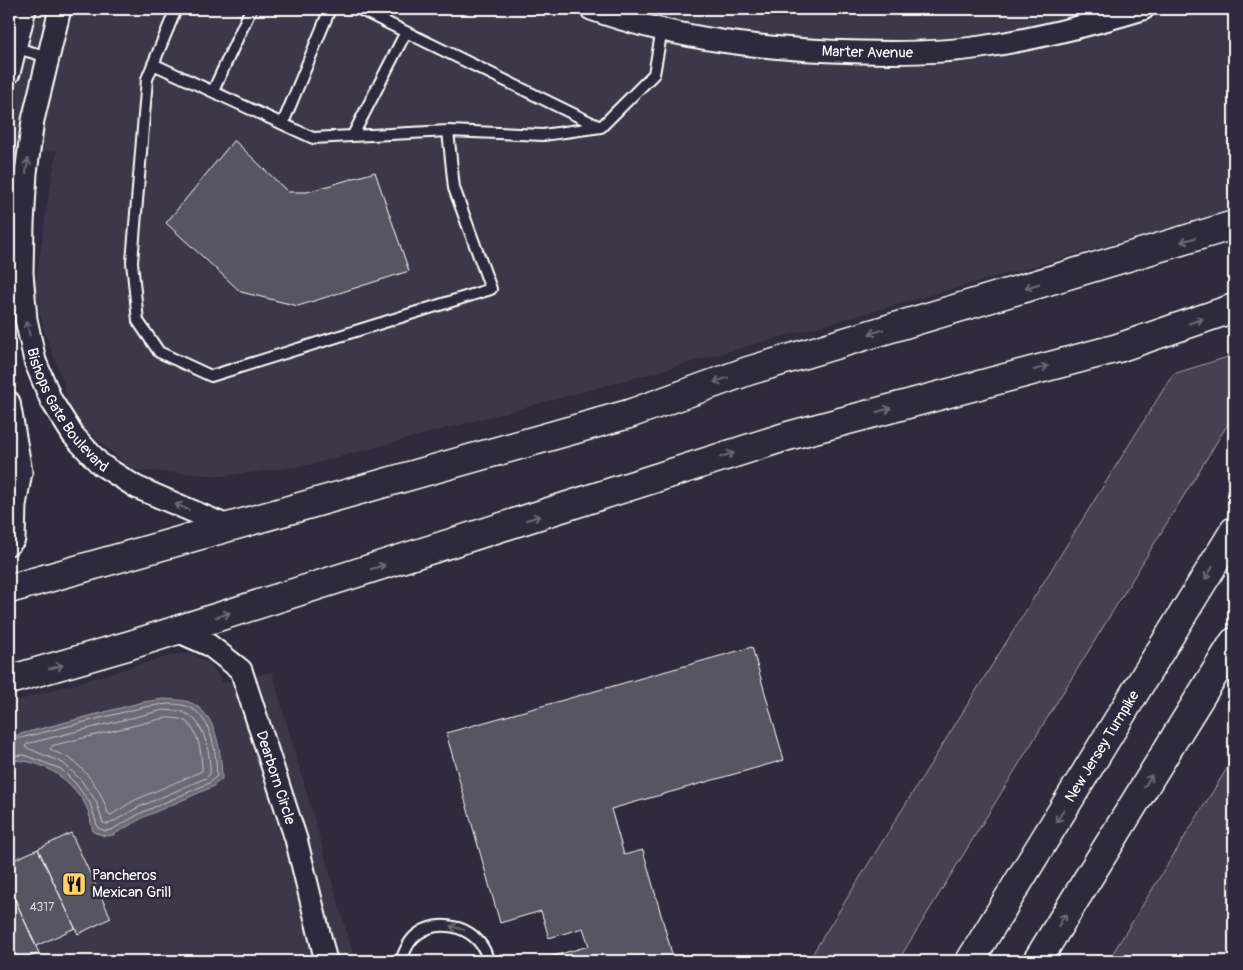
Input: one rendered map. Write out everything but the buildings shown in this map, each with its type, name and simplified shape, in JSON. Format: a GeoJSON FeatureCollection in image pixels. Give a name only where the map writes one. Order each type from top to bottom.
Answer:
{"type":"FeatureCollection","features":[{"type":"Feature","properties":{"kind":"highway"},"geometry":{"type":"LineString","coordinates":[[9,589],[629,414],[748,370],[1234,225]]}},
{"type":"Feature","properties":{"kind":"highway"},"geometry":{"type":"LineString","coordinates":[[9,680],[127,646],[788,436],[1118,348],[1234,308]]}},
{"type":"Feature","properties":{"kind":"highway","name":"New Jersey Turnpike"},"geometry":{"type":"LineString","coordinates":[[970,961],[1234,531]]}},
{"type":"Feature","properties":{"kind":"highway"},"geometry":{"type":"LineString","coordinates":[[1037,961],[1234,642]]}},
{"type":"Feature","properties":{"kind":"street"},"geometry":{"type":"LineString","coordinates":[[9,73],[12,46],[24,9]]}},
{"type":"Feature","properties":{"kind":"street","name":"Bishops Gate Boulevard"},"geometry":{"type":"LineString","coordinates":[[60,9],[33,120],[22,224],[22,273],[26,319],[35,361],[51,400],[73,435],[100,464],[136,487],[227,526]]}},
{"type":"Feature","properties":{"kind":"street","name":"Marter Avenue"},"geometry":{"type":"LineString","coordinates":[[591,9],[662,30],[717,41],[758,47],[845,52],[935,52],[980,48],[1024,40],[1143,9]]}},
{"type":"Feature","properties":{"kind":"street"},"geometry":{"type":"LineString","coordinates":[[9,402],[21,472],[15,505],[14,539],[9,544]]}},
{"type":"Feature","properties":{"kind":"street","name":"Dearborn Circle"},"geometry":{"type":"LineString","coordinates":[[175,630],[209,645],[241,670],[296,839],[326,961]]}},
{"type":"Feature","properties":{"kind":"lane"},"geometry":{"type":"LineString","coordinates":[[176,9],[147,79],[132,262],[138,321],[159,352],[211,376],[491,289],[454,188],[448,131]]}},
{"type":"Feature","properties":{"kind":"lane"},"geometry":{"type":"LineString","coordinates":[[213,91],[251,9]]}},
{"type":"Feature","properties":{"kind":"lane"},"geometry":{"type":"LineString","coordinates":[[282,123],[330,9]]}},
{"type":"Feature","properties":{"kind":"lane"},"geometry":{"type":"LineString","coordinates":[[359,9],[601,128]]}},
{"type":"Feature","properties":{"kind":"lane"},"geometry":{"type":"LineString","coordinates":[[153,64],[313,138],[448,131],[543,135],[601,128],[654,74],[662,30]]}},
{"type":"Feature","properties":{"kind":"lane"},"geometry":{"type":"LineString","coordinates":[[353,135],[406,32]]}},
{"type":"Feature","properties":{"kind":"lane"},"geometry":{"type":"LineString","coordinates":[[12,46],[48,57]]}},
{"type":"Feature","properties":{"kind":"lane"},"geometry":{"type":"LineString","coordinates":[[401,961],[405,949],[414,937],[427,929],[441,925],[455,926],[469,932],[480,941],[487,954],[488,961]]}},
{"type":"Feature","properties":{"kind":"shaded area"},"geometry":{"type":"Polygon","coordinates":[[[25,9],[1234,9],[1234,210],[638,377],[309,465],[223,476],[132,470],[70,418],[63,381],[44,332],[35,287],[57,150],[9,154],[9,73],[25,9]]]}},
{"type":"Feature","properties":{"kind":"shaded area"},"geometry":{"type":"Polygon","coordinates":[[[1234,355],[1234,414],[898,961],[808,961],[1173,374],[1234,355]]]}},
{"type":"Feature","properties":{"kind":"shaded area"},"geometry":{"type":"Polygon","coordinates":[[[176,654],[194,654],[211,665],[223,683],[272,672],[355,961],[9,961],[9,703],[176,654]]]}},
{"type":"Feature","properties":{"kind":"shaded area"},"geometry":{"type":"Polygon","coordinates":[[[1234,757],[1234,961],[1108,961],[1234,757]]]}},
{"type":"Feature","properties":{"kind":"water"},"geometry":{"type":"Polygon","coordinates":[[[164,699],[191,703],[203,711],[209,719],[217,738],[222,779],[212,787],[144,817],[113,835],[105,836],[93,832],[86,806],[80,796],[54,772],[32,763],[9,761],[9,737],[143,702],[164,699]]]}},
{"type":"Feature","properties":{"kind":"place","name":"Pancheros Mexican Grill"},"geometry":{"type":"Point","coordinates":[74,884]}}]}
